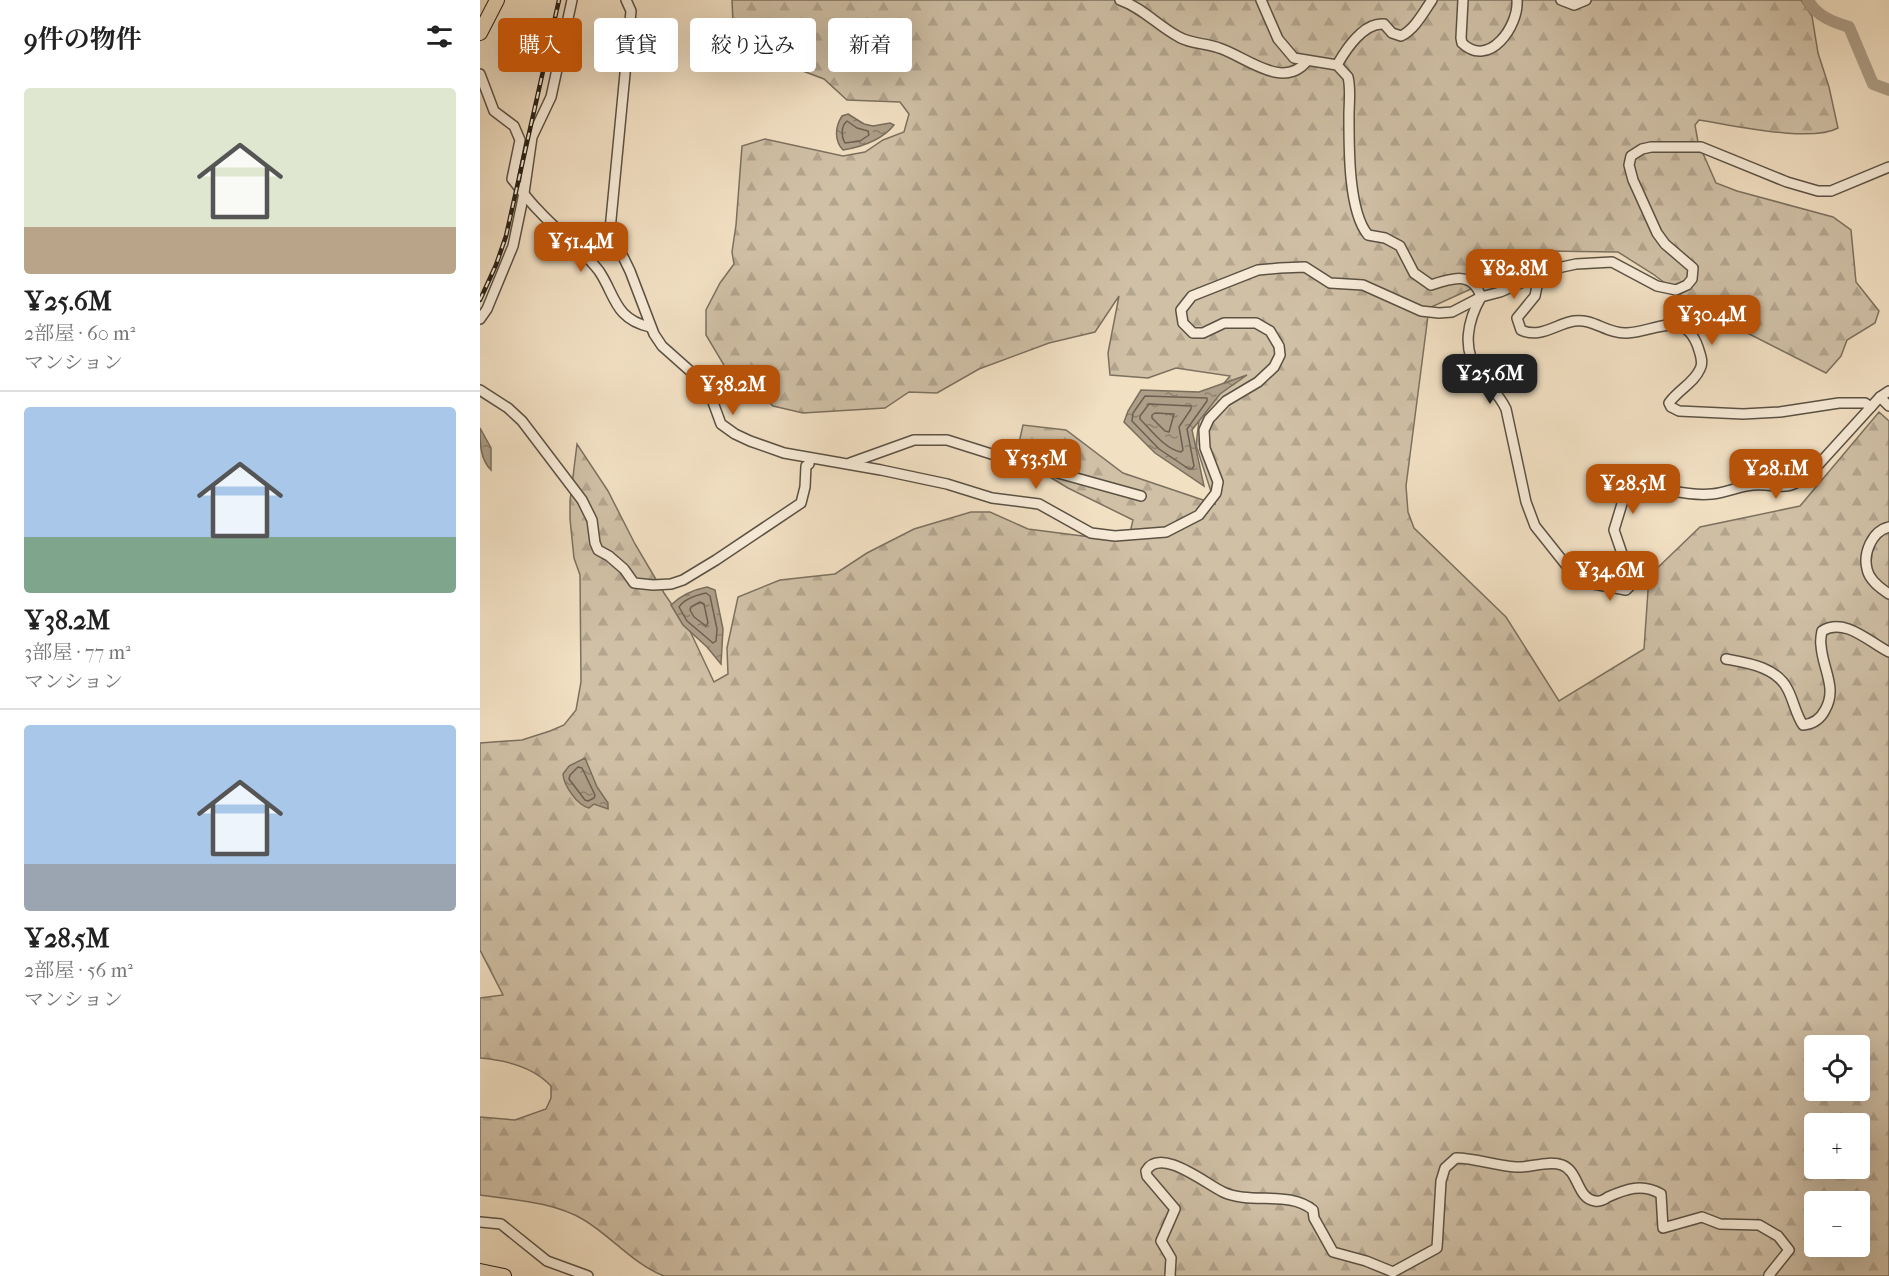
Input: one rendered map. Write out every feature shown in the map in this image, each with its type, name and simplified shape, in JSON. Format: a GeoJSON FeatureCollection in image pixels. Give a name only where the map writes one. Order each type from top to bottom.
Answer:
{"type":"FeatureCollection","features":[{"type":"Feature","properties":{"kind":"highway"},"geometry":{"type":"LineString","coordinates":[[480,33],[497,0]]}},
{"type":"Feature","properties":{"kind":"highway"},"geometry":{"type":"LineString","coordinates":[[480,1270],[504,1276]]}},
{"type":"Feature","properties":{"kind":"street"},"geometry":{"type":"LineString","coordinates":[[480,320],[487,309],[513,246],[532,137],[551,97],[572,0]]}},
{"type":"Feature","properties":{"kind":"street"},"geometry":{"type":"LineString","coordinates":[[626,0],[631,11],[610,230],[630,271],[650,327],[662,346],[707,386],[721,424],[750,441],[784,453],[947,484],[992,498],[1039,504],[1091,533],[1115,536],[1166,532],[1186,524],[1199,515],[1216,493],[1218,482],[1205,448],[1204,430],[1209,419],[1226,401],[1258,382],[1274,367],[1280,355],[1277,341],[1270,331],[1256,323],[1224,323],[1203,333],[1193,333],[1183,323],[1181,310],[1192,296],[1258,270],[1305,267],[1330,284],[1363,285],[1421,311],[1452,312],[1481,297],[1553,269],[1576,264],[1612,262],[1664,289],[1676,290],[1687,285],[1692,279],[1693,268],[1665,244],[1657,233],[1633,180],[1629,165],[1631,156],[1642,149],[1701,147],[1787,182],[1818,190],[1831,190],[1889,167]]}},
{"type":"Feature","properties":{"kind":"street"},"geometry":{"type":"LineString","coordinates":[[1120,0],[1146,13],[1179,38],[1233,52],[1272,72],[1299,68],[1307,61]]}},
{"type":"Feature","properties":{"kind":"street"},"geometry":{"type":"LineString","coordinates":[[1261,0],[1278,39],[1287,52],[1294,58],[1337,65],[1346,73],[1349,82],[1349,140],[1353,195],[1362,228],[1368,235],[1385,237],[1400,246],[1413,273],[1431,285],[1450,279],[1465,278],[1478,287],[1481,297],[1472,313],[1467,338],[1470,357],[1478,371],[1501,397],[1506,409],[1526,502],[1534,526],[1574,575],[1588,583],[1626,590],[1631,585],[1614,530],[1628,484],[1635,478],[1642,482],[1688,493],[1713,494],[1752,485],[1783,487],[1797,484],[1823,460],[1880,397],[1889,391]]}},
{"type":"Feature","properties":{"kind":"street"},"geometry":{"type":"LineString","coordinates":[[1337,65],[1346,51],[1369,27],[1375,24],[1384,24],[1392,33],[1401,36],[1407,34],[1432,0]]}},
{"type":"Feature","properties":{"kind":"street"},"geometry":{"type":"LineString","coordinates":[[1463,0],[1461,38],[1462,43],[1472,50],[1490,49],[1504,37],[1515,20],[1517,0]]}},
{"type":"Feature","properties":{"kind":"street"},"geometry":{"type":"LineString","coordinates":[[1561,0],[1574,6],[1586,0]]}},
{"type":"Feature","properties":{"kind":"street"},"geometry":{"type":"LineString","coordinates":[[480,74],[494,111],[514,126],[520,140],[512,179],[539,211],[599,271],[614,303],[630,319],[650,327]]}},
{"type":"Feature","properties":{"kind":"street"},"geometry":{"type":"LineString","coordinates":[[1539,276],[1535,296],[1517,318],[1524,332],[1544,332],[1573,321],[1587,321],[1613,333],[1629,334],[1665,325],[1681,325],[1692,334],[1701,355],[1702,366],[1696,376],[1669,403],[1671,407],[1679,411],[1743,414],[1780,412],[1839,403],[1865,403],[1872,407]]}},
{"type":"Feature","properties":{"kind":"street"},"geometry":{"type":"LineString","coordinates":[[480,390],[508,408],[522,421],[582,500],[592,520],[598,550],[624,569],[634,583],[671,584],[683,580],[801,503],[805,487],[806,466],[810,458]]}},
{"type":"Feature","properties":{"kind":"street"},"geometry":{"type":"LineString","coordinates":[[1880,397],[1889,406]]}},
{"type":"Feature","properties":{"kind":"street"},"geometry":{"type":"LineString","coordinates":[[847,464],[914,440],[947,440],[1004,459],[1141,496]]}},
{"type":"Feature","properties":{"kind":"street"},"geometry":{"type":"LineString","coordinates":[[1889,527],[1882,528],[1873,537],[1867,552],[1867,570],[1872,580],[1889,594]]}},
{"type":"Feature","properties":{"kind":"street"},"geometry":{"type":"LineString","coordinates":[[1726,659],[1764,668],[1784,681],[1798,720],[1803,725],[1812,724],[1823,715],[1830,696],[1830,682],[1821,646],[1822,631],[1828,627],[1845,627],[1889,652]]}},
{"type":"Feature","properties":{"kind":"street"},"geometry":{"type":"LineString","coordinates":[[1170,1276],[1171,1258],[1161,1241],[1174,1209],[1147,1176],[1146,1171],[1149,1166],[1155,1163],[1169,1163],[1185,1169],[1227,1194],[1302,1203],[1313,1210],[1314,1218],[1333,1252],[1393,1272],[1437,1248],[1441,1181],[1445,1168],[1456,1158],[1471,1158],[1514,1167],[1560,1164],[1572,1172],[1583,1194],[1589,1200],[1600,1201],[1635,1187],[1652,1189],[1661,1194],[1663,1228],[1702,1217],[1720,1224],[1759,1225],[1778,1236],[1789,1250],[1770,1276]]}},
{"type":"Feature","properties":{"kind":"street"},"geometry":{"type":"LineString","coordinates":[[480,1222],[501,1224],[541,1257],[565,1273],[588,1276]]}},
{"type":"Feature","properties":{"kind":"green space"},"geometry":{"type":"Polygon","coordinates":[[[732,0],[1801,0],[1812,16],[1818,53],[1829,87],[1838,128],[1810,134],[1791,133],[1699,120],[1695,125],[1698,142],[1716,183],[1737,191],[1833,217],[1851,230],[1856,282],[1879,311],[1875,323],[1847,340],[1841,356],[1826,373],[1698,308],[1653,274],[1618,252],[1543,251],[1493,279],[1429,308],[1406,486],[1408,512],[1414,528],[1506,617],[1559,701],[1644,649],[1649,576],[1700,527],[1800,506],[1879,412],[1889,421],[1889,1276],[664,1276],[642,1264],[594,1227],[572,1214],[534,1203],[480,1195],[480,1117],[515,1120],[546,1109],[551,1098],[551,1086],[536,1074],[509,1063],[480,1058],[480,998],[503,995],[480,950],[480,743],[522,740],[550,731],[564,725],[576,710],[581,682],[580,575],[574,558],[570,501],[577,444],[608,491],[635,544],[664,593],[690,631],[714,682],[728,674],[727,648],[738,597],[780,580],[835,574],[867,553],[914,529],[971,512],[990,512],[1028,529],[1106,539],[1129,537],[1133,520],[1068,488],[1018,458],[1023,425],[1066,430],[1123,473],[1215,504],[1196,445],[1200,412],[1230,376],[1176,368],[1148,378],[1110,375],[1108,353],[1119,296],[1095,332],[1049,343],[979,369],[937,393],[909,392],[885,408],[803,413],[773,406],[754,388],[731,377],[706,335],[706,310],[720,283],[734,264],[732,252],[742,146],[765,139],[843,156],[865,152],[883,140],[904,132],[909,114],[900,102],[847,100],[824,79],[805,72],[816,72],[816,18],[733,18],[732,0]]]}},
{"type":"Feature","properties":{"kind":"water"},"geometry":{"type":"Polygon","coordinates":[[[848,114],[864,124],[873,126],[890,123],[894,125],[884,135],[871,142],[843,150],[838,142],[837,129],[842,116],[848,114]]]}},
{"type":"Feature","properties":{"kind":"water"},"geometry":{"type":"Polygon","coordinates":[[[1247,375],[1220,394],[1192,430],[1204,486],[1155,453],[1124,422],[1141,390],[1199,392],[1247,375]]]}},
{"type":"Feature","properties":{"kind":"water"},"geometry":{"type":"Polygon","coordinates":[[[480,428],[491,448],[491,470],[483,456],[480,428]]]}},
{"type":"Feature","properties":{"kind":"water"},"geometry":{"type":"Polygon","coordinates":[[[707,587],[715,590],[723,629],[721,664],[707,647],[683,625],[671,605],[687,593],[707,587]]]}},
{"type":"Feature","properties":{"kind":"water"},"geometry":{"type":"Polygon","coordinates":[[[585,758],[597,787],[608,803],[608,809],[594,804],[589,808],[584,806],[566,784],[563,774],[569,766],[585,758]]]}},
{"type":"Feature","properties":{"kind":"waterway"},"geometry":{"type":"LineString","coordinates":[[1808,0],[1820,14],[1849,27],[1873,84],[1889,90]]}},
{"type":"Feature","properties":{"kind":"railway"},"geometry":{"type":"LineString","coordinates":[[480,300],[506,236],[559,0]]}}]}
